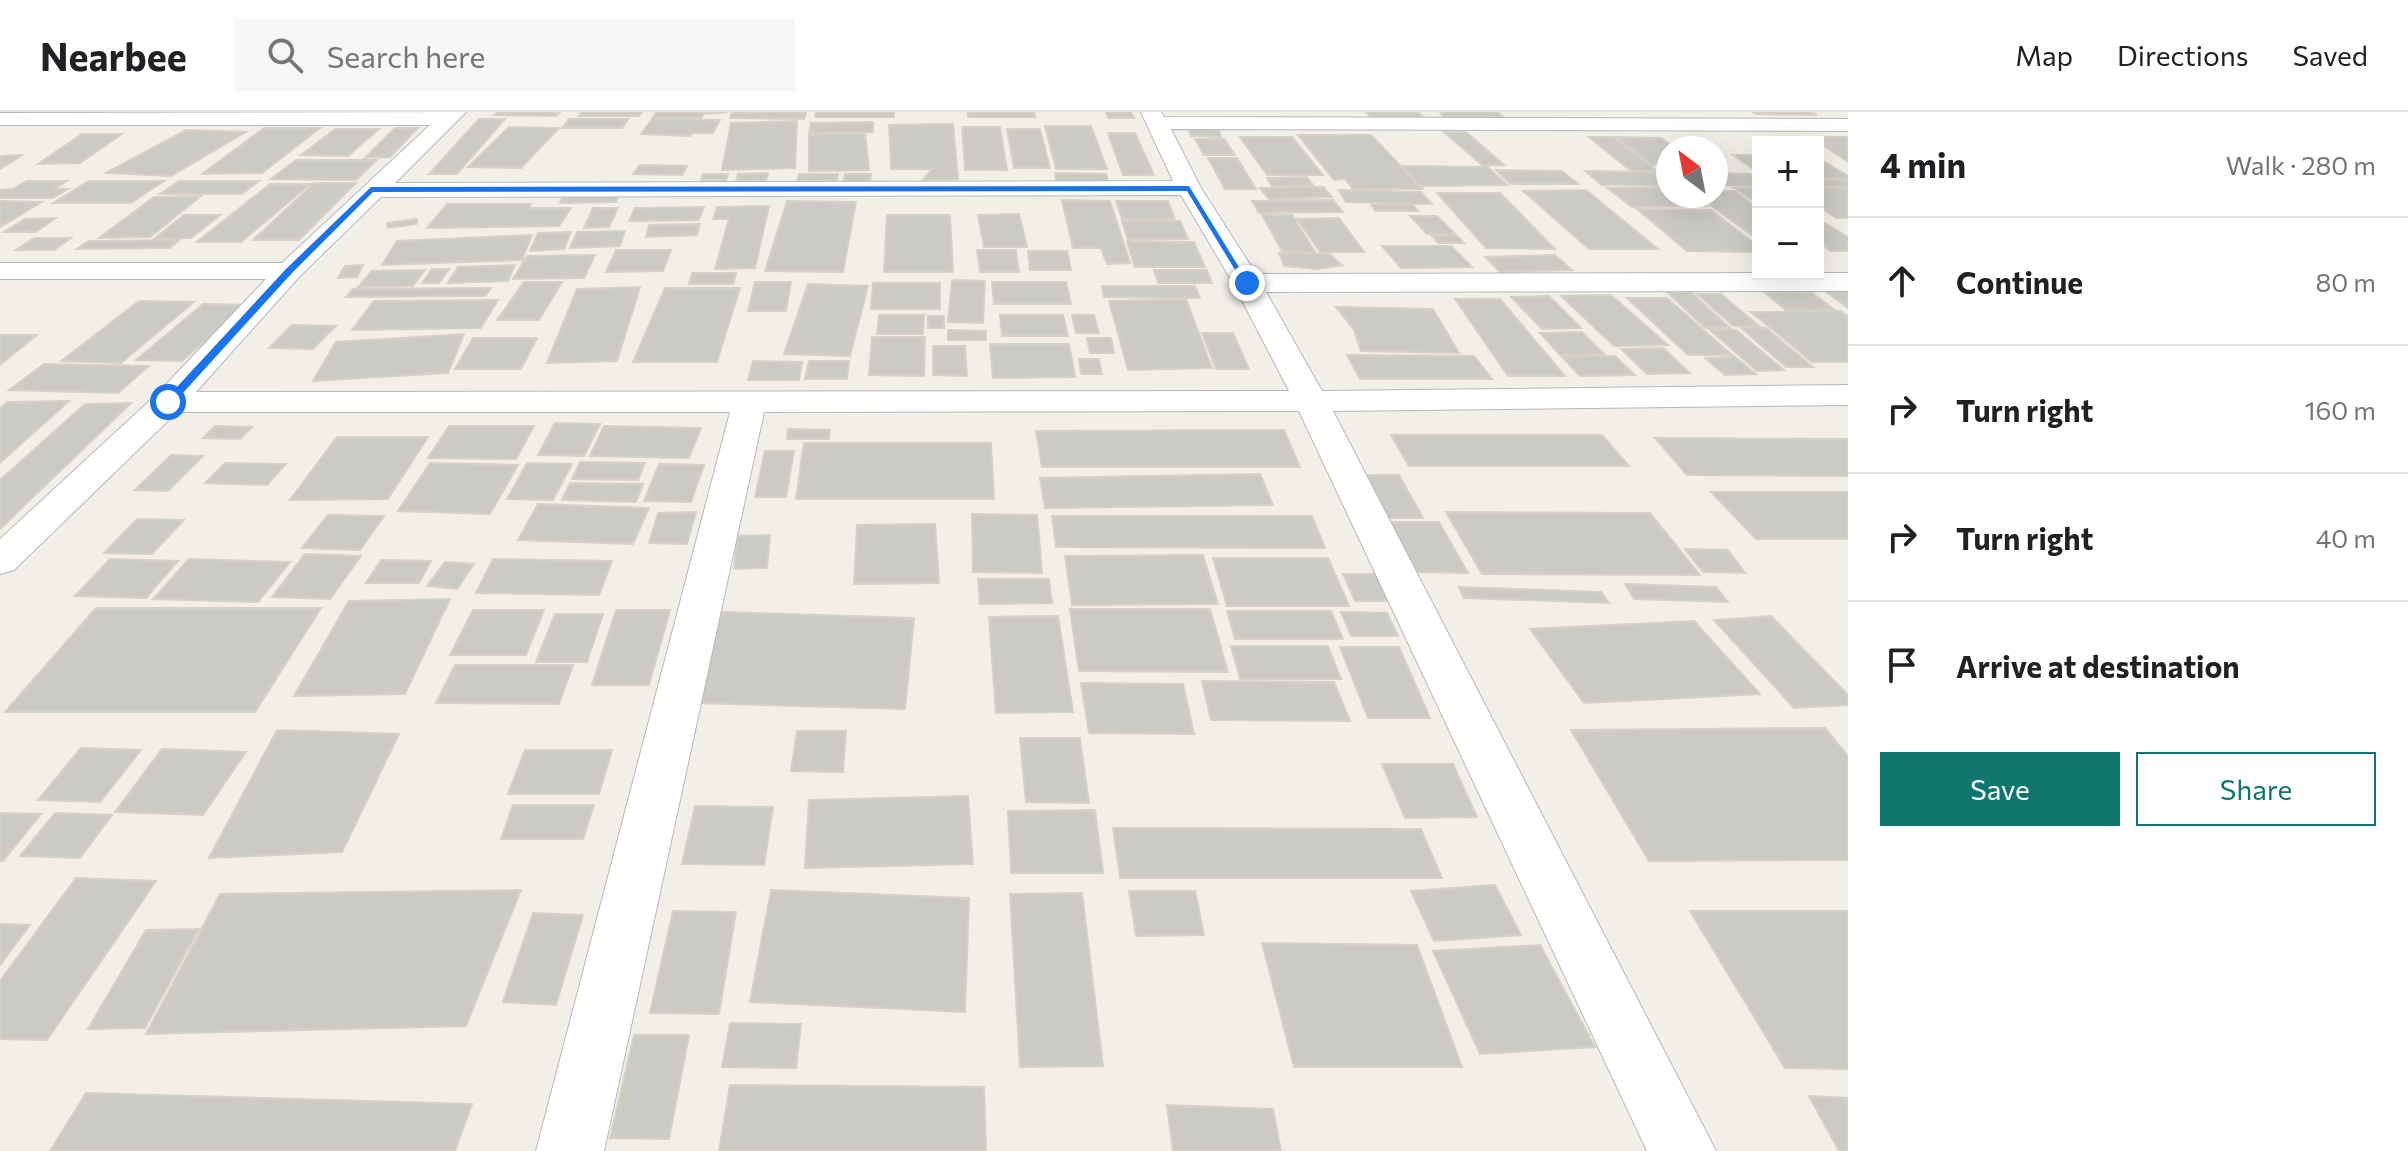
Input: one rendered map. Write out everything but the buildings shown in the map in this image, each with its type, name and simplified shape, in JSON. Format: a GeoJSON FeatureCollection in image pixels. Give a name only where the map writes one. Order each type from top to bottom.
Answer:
{"type":"FeatureCollection","features":[{"type":"Feature","properties":{"kind":"street"},"geometry":{"type":"LineString","coordinates":[[0,119],[452,116]]}},
{"type":"Feature","properties":{"kind":"street"},"geometry":{"type":"LineString","coordinates":[[0,561],[168,402],[289,271],[452,116]]}},
{"type":"Feature","properties":{"kind":"street"},"geometry":{"type":"LineString","coordinates":[[1682,1151],[1311,401],[1247,283],[1189,188],[1153,118],[1848,125]]}},
{"type":"Feature","properties":{"kind":"street"},"geometry":{"type":"LineString","coordinates":[[371,190],[1189,188]]}},
{"type":"Feature","properties":{"kind":"street"},"geometry":{"type":"LineString","coordinates":[[0,271],[289,271]]}},
{"type":"Feature","properties":{"kind":"street"},"geometry":{"type":"LineString","coordinates":[[1247,283],[1848,282]]}},
{"type":"Feature","properties":{"kind":"street"},"geometry":{"type":"LineString","coordinates":[[168,402],[1311,401],[1848,395]]}},
{"type":"Feature","properties":{"kind":"street"},"geometry":{"type":"LineString","coordinates":[[570,1151],[750,400]]}},
{"type":"Feature","properties":{"kind":"route"},"geometry":{"type":"LineString","coordinates":[[168,402],[289,271],[371,190],[1189,188],[1247,283]]}}]}
